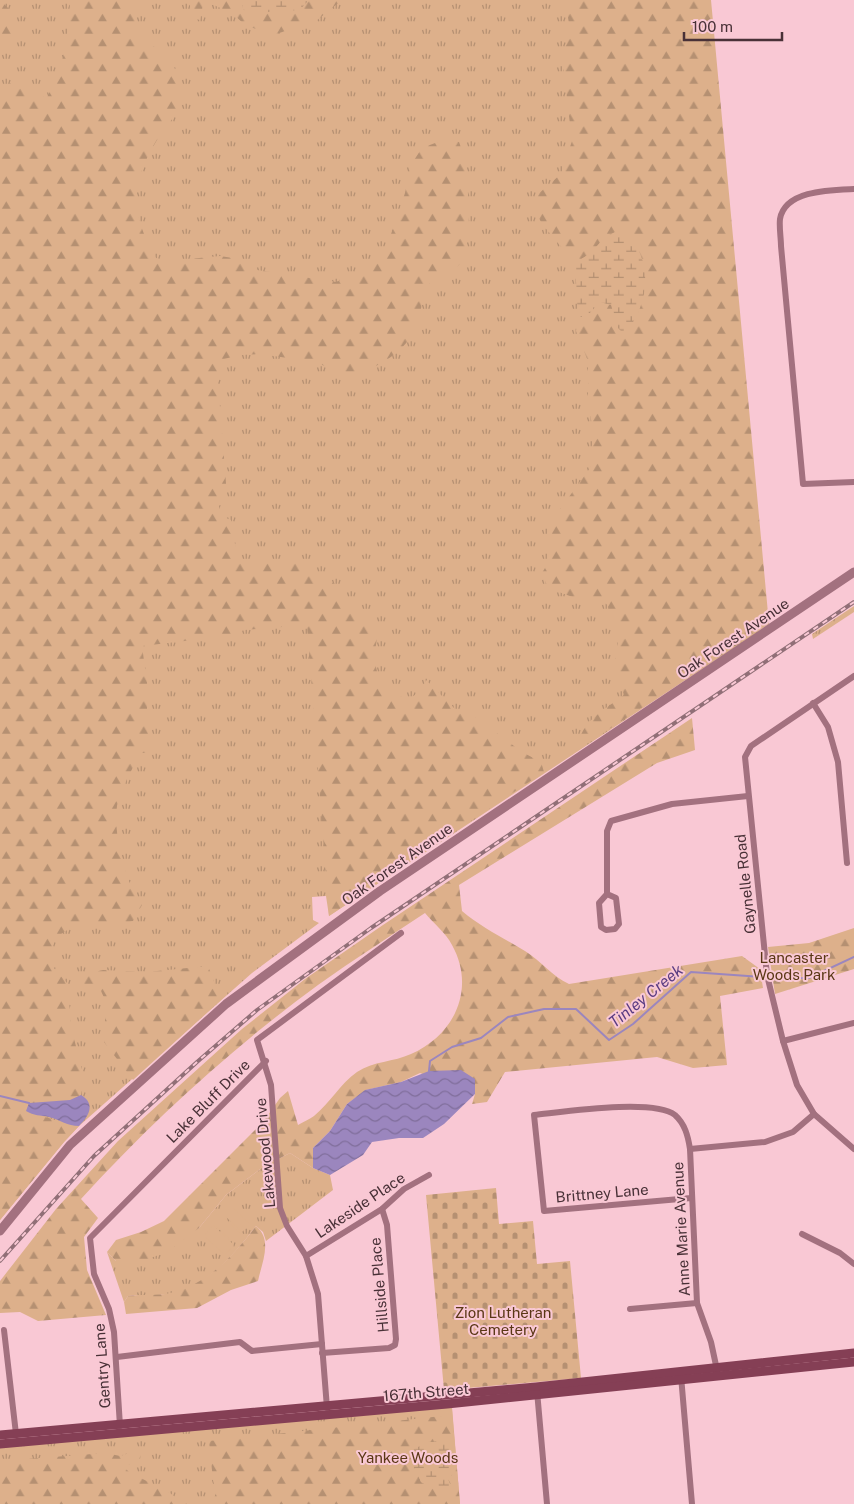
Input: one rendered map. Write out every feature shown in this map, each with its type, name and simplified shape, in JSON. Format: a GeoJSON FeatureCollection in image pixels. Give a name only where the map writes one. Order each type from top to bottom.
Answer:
{"type":"FeatureCollection","features":[{"type":"Feature","properties":{"kind":"main road","name":"167th Street"},"geometry":{"type":"LineString","coordinates":[[0,1444],[120,1430],[537,1391],[717,1371],[854,1353]]}},
{"type":"Feature","properties":{"kind":"main road","name":"167th Street"},"geometry":{"type":"LineString","coordinates":[[717,1371],[854,1362]]}},
{"type":"Feature","properties":{"kind":"main road","name":"167th Street"},"geometry":{"type":"LineString","coordinates":[[0,1435],[120,1430]]}},
{"type":"Feature","properties":{"kind":"street"},"geometry":{"type":"LineString","coordinates":[[854,190],[815,193],[797,198],[785,206],[780,219],[803,484],[854,482]]}},
{"type":"Feature","properties":{"kind":"street","name":"Oak Forest Avenue"},"geometry":{"type":"LineString","coordinates":[[0,1231],[70,1145],[226,1004],[380,891],[854,572]]}},
{"type":"Feature","properties":{"kind":"street","name":"Gaynelle Road"},"geometry":{"type":"LineString","coordinates":[[854,676],[751,746],[745,757],[767,975],[783,1041],[797,1085],[814,1114],[854,1149]]}},
{"type":"Feature","properties":{"kind":"street"},"geometry":{"type":"LineString","coordinates":[[813,703],[828,727],[838,762],[847,863]]}},
{"type":"Feature","properties":{"kind":"street"},"geometry":{"type":"LineString","coordinates":[[607,894],[616,898],[619,924],[615,929],[606,930],[601,927],[599,903],[607,894],[607,831],[611,821],[689,802],[748,796]]}},
{"type":"Feature","properties":{"kind":"street","name":"Lake Bluff Drive"},"geometry":{"type":"LineString","coordinates":[[90,1238],[266,1061],[257,1040],[401,933]]}},
{"type":"Feature","properties":{"kind":"street"},"geometry":{"type":"LineString","coordinates":[[783,1041],[854,1023]]}},
{"type":"Feature","properties":{"kind":"street","name":"Lakewood Drive"},"geometry":{"type":"LineString","coordinates":[[266,1061],[271,1085],[280,1208],[287,1226],[306,1256],[318,1294],[327,1411]]}},
{"type":"Feature","properties":{"kind":"street","name":"Anne Marie Avenue"},"geometry":{"type":"LineString","coordinates":[[544,1211],[534,1115],[644,1106],[674,1114],[686,1129],[690,1149],[697,1303],[712,1342],[717,1371]]}},
{"type":"Feature","properties":{"kind":"street"},"geometry":{"type":"LineString","coordinates":[[690,1149],[765,1142],[792,1132],[814,1114]]}},
{"type":"Feature","properties":{"kind":"street","name":"Lakeside Place"},"geometry":{"type":"LineString","coordinates":[[306,1256],[382,1209],[404,1189],[430,1175]]}},
{"type":"Feature","properties":{"kind":"street","name":"Brittney Lane"},"geometry":{"type":"LineString","coordinates":[[544,1211],[691,1198]]}},
{"type":"Feature","properties":{"kind":"street","name":"Hillside Place"},"geometry":{"type":"LineString","coordinates":[[322,1353],[389,1348],[394,1345],[396,1339],[387,1225],[382,1209]]}},
{"type":"Feature","properties":{"kind":"street"},"geometry":{"type":"LineString","coordinates":[[802,1234],[835,1250],[854,1264]]}},
{"type":"Feature","properties":{"kind":"street","name":"Gentry Lane"},"geometry":{"type":"LineString","coordinates":[[90,1238],[94,1274],[112,1320],[120,1430]]}},
{"type":"Feature","properties":{"kind":"street"},"geometry":{"type":"LineString","coordinates":[[630,1309],[697,1303]]}},
{"type":"Feature","properties":{"kind":"street"},"geometry":{"type":"LineString","coordinates":[[4,1330],[16,1434]]}},
{"type":"Feature","properties":{"kind":"street"},"geometry":{"type":"LineString","coordinates":[[116,1357],[240,1342],[252,1351],[322,1344]]}},
{"type":"Feature","properties":{"kind":"street"},"geometry":{"type":"LineString","coordinates":[[681,1375],[692,1504]]}},
{"type":"Feature","properties":{"kind":"street"},"geometry":{"type":"LineString","coordinates":[[537,1391],[547,1504]]}},
{"type":"Feature","properties":{"kind":"green space"},"geometry":{"type":"Polygon","coordinates":[[[0,0],[705,0],[758,632],[329,916],[326,896],[312,897],[313,920],[319,923],[252,973],[79,1126],[0,1220],[0,0]]]}},
{"type":"Feature","properties":{"kind":"green space"},"geometry":{"type":"Polygon","coordinates":[[[0,0],[10,10],[13,31],[0,49],[0,0]]]}},
{"type":"Feature","properties":{"kind":"green space"},"geometry":{"type":"Polygon","coordinates":[[[70,0],[133,0],[139,37],[158,49],[176,70],[178,97],[176,112],[148,156],[138,185],[137,199],[141,227],[156,258],[168,261],[220,256],[239,259],[257,270],[336,282],[349,276],[371,261],[388,243],[405,193],[410,166],[422,148],[443,140],[459,142],[468,188],[469,208],[467,245],[463,259],[456,268],[434,279],[425,290],[417,327],[411,337],[395,354],[376,366],[344,377],[317,362],[259,354],[240,355],[224,359],[217,369],[227,496],[219,506],[221,516],[231,520],[236,550],[242,559],[293,559],[312,567],[334,583],[342,598],[355,608],[378,633],[375,656],[376,666],[382,682],[389,689],[409,700],[423,688],[426,680],[457,711],[463,708],[522,752],[541,762],[544,772],[329,916],[307,625],[245,630],[219,637],[142,646],[148,690],[146,727],[152,745],[150,753],[140,753],[127,779],[118,800],[116,817],[122,858],[130,884],[142,905],[133,921],[118,925],[91,921],[72,927],[55,938],[51,954],[53,967],[67,983],[72,1031],[84,1077],[81,1095],[60,1101],[40,1101],[35,1116],[79,1126],[0,1220],[0,86],[26,79],[33,93],[47,98],[65,50],[69,27],[70,0]]]}},
{"type":"Feature","properties":{"kind":"green space"},"geometry":{"type":"Polygon","coordinates":[[[189,0],[243,0],[242,9],[251,13],[299,10],[310,0],[342,0],[316,21],[273,35],[245,25],[232,13],[209,3],[203,5],[200,20],[196,19],[191,13],[189,0]]]}},
{"type":"Feature","properties":{"kind":"green space"},"geometry":{"type":"Polygon","coordinates":[[[243,0],[309,0],[299,10],[251,13],[242,9],[243,0]]]}},
{"type":"Feature","properties":{"kind":"green space"},"geometry":{"type":"Polygon","coordinates":[[[565,0],[711,0],[769,624],[579,749],[580,740],[588,724],[601,711],[624,695],[614,665],[618,648],[616,623],[605,601],[578,599],[548,588],[542,573],[548,563],[548,529],[590,468],[593,433],[588,398],[588,361],[576,331],[578,317],[586,317],[600,302],[612,305],[618,328],[624,333],[605,237],[591,253],[575,263],[542,224],[536,212],[537,195],[561,174],[572,141],[563,65],[564,49],[571,35],[565,0]]]}},
{"type":"Feature","properties":{"kind":"green space"},"geometry":{"type":"Polygon","coordinates":[[[615,232],[634,242],[644,266],[645,278],[642,303],[632,325],[624,334],[618,328],[611,305],[600,302],[586,317],[578,317],[575,263],[591,253],[605,237],[615,232]]]}},
{"type":"Feature","properties":{"kind":"green space"},"geometry":{"type":"Polygon","coordinates":[[[854,606],[854,612],[813,639],[812,634],[854,606]]]}},
{"type":"Feature","properties":{"kind":"green space"},"geometry":{"type":"Polygon","coordinates":[[[692,718],[695,750],[657,763],[459,885],[462,911],[485,928],[525,951],[557,977],[569,984],[742,956],[760,969],[763,988],[720,996],[727,1065],[693,1068],[657,1057],[505,1072],[487,1102],[472,1104],[475,1094],[420,1073],[401,1082],[366,1090],[347,1104],[330,1131],[313,1148],[313,1168],[290,1153],[263,1167],[226,1195],[199,1228],[167,1252],[134,1264],[116,1261],[107,1252],[116,1240],[141,1232],[164,1221],[263,1122],[280,1098],[288,1091],[298,1125],[320,1111],[345,1082],[363,1068],[411,1054],[426,1046],[439,1035],[450,1022],[457,1008],[462,978],[459,961],[452,945],[443,932],[425,913],[318,985],[255,1034],[194,1086],[81,1199],[98,1218],[84,1237],[87,1270],[106,1315],[38,1321],[20,1312],[0,1313],[0,1281],[56,1209],[118,1141],[242,1029],[305,979],[380,927],[692,718]]]}},
{"type":"Feature","properties":{"kind":"green space","name":"Lancaster Woods Park"},"geometry":{"type":"Polygon","coordinates":[[[854,928],[854,969],[775,994],[768,947],[809,943],[854,928]]]}},
{"type":"Feature","properties":{"kind":"green space"},"geometry":{"type":"Polygon","coordinates":[[[208,966],[221,1000],[133,1080],[104,1042],[106,1002],[101,991],[80,982],[90,973],[103,970],[147,972],[208,966]]]}},
{"type":"Feature","properties":{"kind":"green space"},"geometry":{"type":"Polygon","coordinates":[[[290,1153],[313,1168],[330,1175],[333,1190],[266,1241],[263,1232],[256,1226],[229,1259],[195,1285],[182,1291],[168,1294],[128,1296],[124,1302],[107,1252],[116,1261],[199,1228],[226,1195],[263,1167],[290,1153]]]}},
{"type":"Feature","properties":{"kind":"green space","name":"Zion Lutheran Cemetery"},"geometry":{"type":"Polygon","coordinates":[[[496,1188],[499,1224],[533,1221],[537,1264],[570,1261],[581,1378],[444,1390],[426,1195],[496,1188]]]}},
{"type":"Feature","properties":{"kind":"green space"},"geometry":{"type":"Polygon","coordinates":[[[233,1208],[250,1224],[242,1232],[225,1216],[233,1208]]]}},
{"type":"Feature","properties":{"kind":"green space"},"geometry":{"type":"Polygon","coordinates":[[[224,1218],[241,1234],[233,1242],[216,1226],[224,1218]]]}},
{"type":"Feature","properties":{"kind":"green space"},"geometry":{"type":"Polygon","coordinates":[[[213,1225],[234,1245],[225,1255],[204,1236],[213,1225]]]}},
{"type":"Feature","properties":{"kind":"green space"},"geometry":{"type":"Polygon","coordinates":[[[256,1226],[264,1238],[265,1245],[264,1259],[258,1281],[231,1290],[197,1308],[126,1314],[124,1302],[128,1296],[170,1293],[183,1289],[208,1276],[229,1258],[256,1226]]]}},
{"type":"Feature","properties":{"kind":"green space","name":"Yankee Woods"},"geometry":{"type":"Polygon","coordinates":[[[452,1407],[460,1504],[0,1504],[0,1447],[452,1407]]]}},
{"type":"Feature","properties":{"kind":"green space"},"geometry":{"type":"Polygon","coordinates":[[[452,1410],[460,1504],[212,1504],[216,1493],[209,1441],[442,1416],[452,1410]],[[436,1441],[411,1449],[406,1458],[416,1470],[421,1482],[439,1492],[454,1473],[452,1444],[436,1441]]]}},
{"type":"Feature","properties":{"kind":"green space"},"geometry":{"type":"Polygon","coordinates":[[[442,1441],[452,1444],[454,1473],[448,1479],[451,1486],[447,1491],[439,1492],[421,1482],[416,1470],[406,1458],[406,1453],[428,1442],[442,1441]]]}},
{"type":"Feature","properties":{"kind":"green space"},"geometry":{"type":"Polygon","coordinates":[[[142,1449],[140,1459],[124,1467],[129,1472],[170,1493],[184,1504],[0,1504],[0,1461],[106,1453],[120,1456],[142,1449]]]}},
{"type":"Feature","properties":{"kind":"water"},"geometry":{"type":"Polygon","coordinates":[[[461,1070],[475,1079],[475,1094],[444,1124],[423,1138],[399,1138],[372,1142],[363,1155],[330,1175],[313,1168],[313,1148],[330,1131],[347,1104],[365,1090],[401,1082],[429,1071],[461,1070]]]}},
{"type":"Feature","properties":{"kind":"water"},"geometry":{"type":"Polygon","coordinates":[[[81,1095],[90,1106],[86,1118],[79,1126],[49,1117],[34,1115],[26,1111],[29,1103],[70,1100],[81,1095]]]}},
{"type":"Feature","properties":{"kind":"waterway","name":"Tinley Creek"},"geometry":{"type":"LineString","coordinates":[[773,978],[809,978],[854,957]]}},
{"type":"Feature","properties":{"kind":"waterway","name":"Tinley Creek"},"geometry":{"type":"LineString","coordinates":[[429,1071],[430,1061],[452,1047],[481,1038],[508,1017],[544,1009],[576,1009],[609,1040],[633,1024],[691,972],[762,977]]}},
{"type":"Feature","properties":{"kind":"waterway"},"geometry":{"type":"LineString","coordinates":[[0,1096],[29,1103]]}},
{"type":"Feature","properties":{"kind":"railway"},"geometry":{"type":"LineString","coordinates":[[0,1261],[94,1156],[257,1010],[371,928],[854,602]]}}]}
